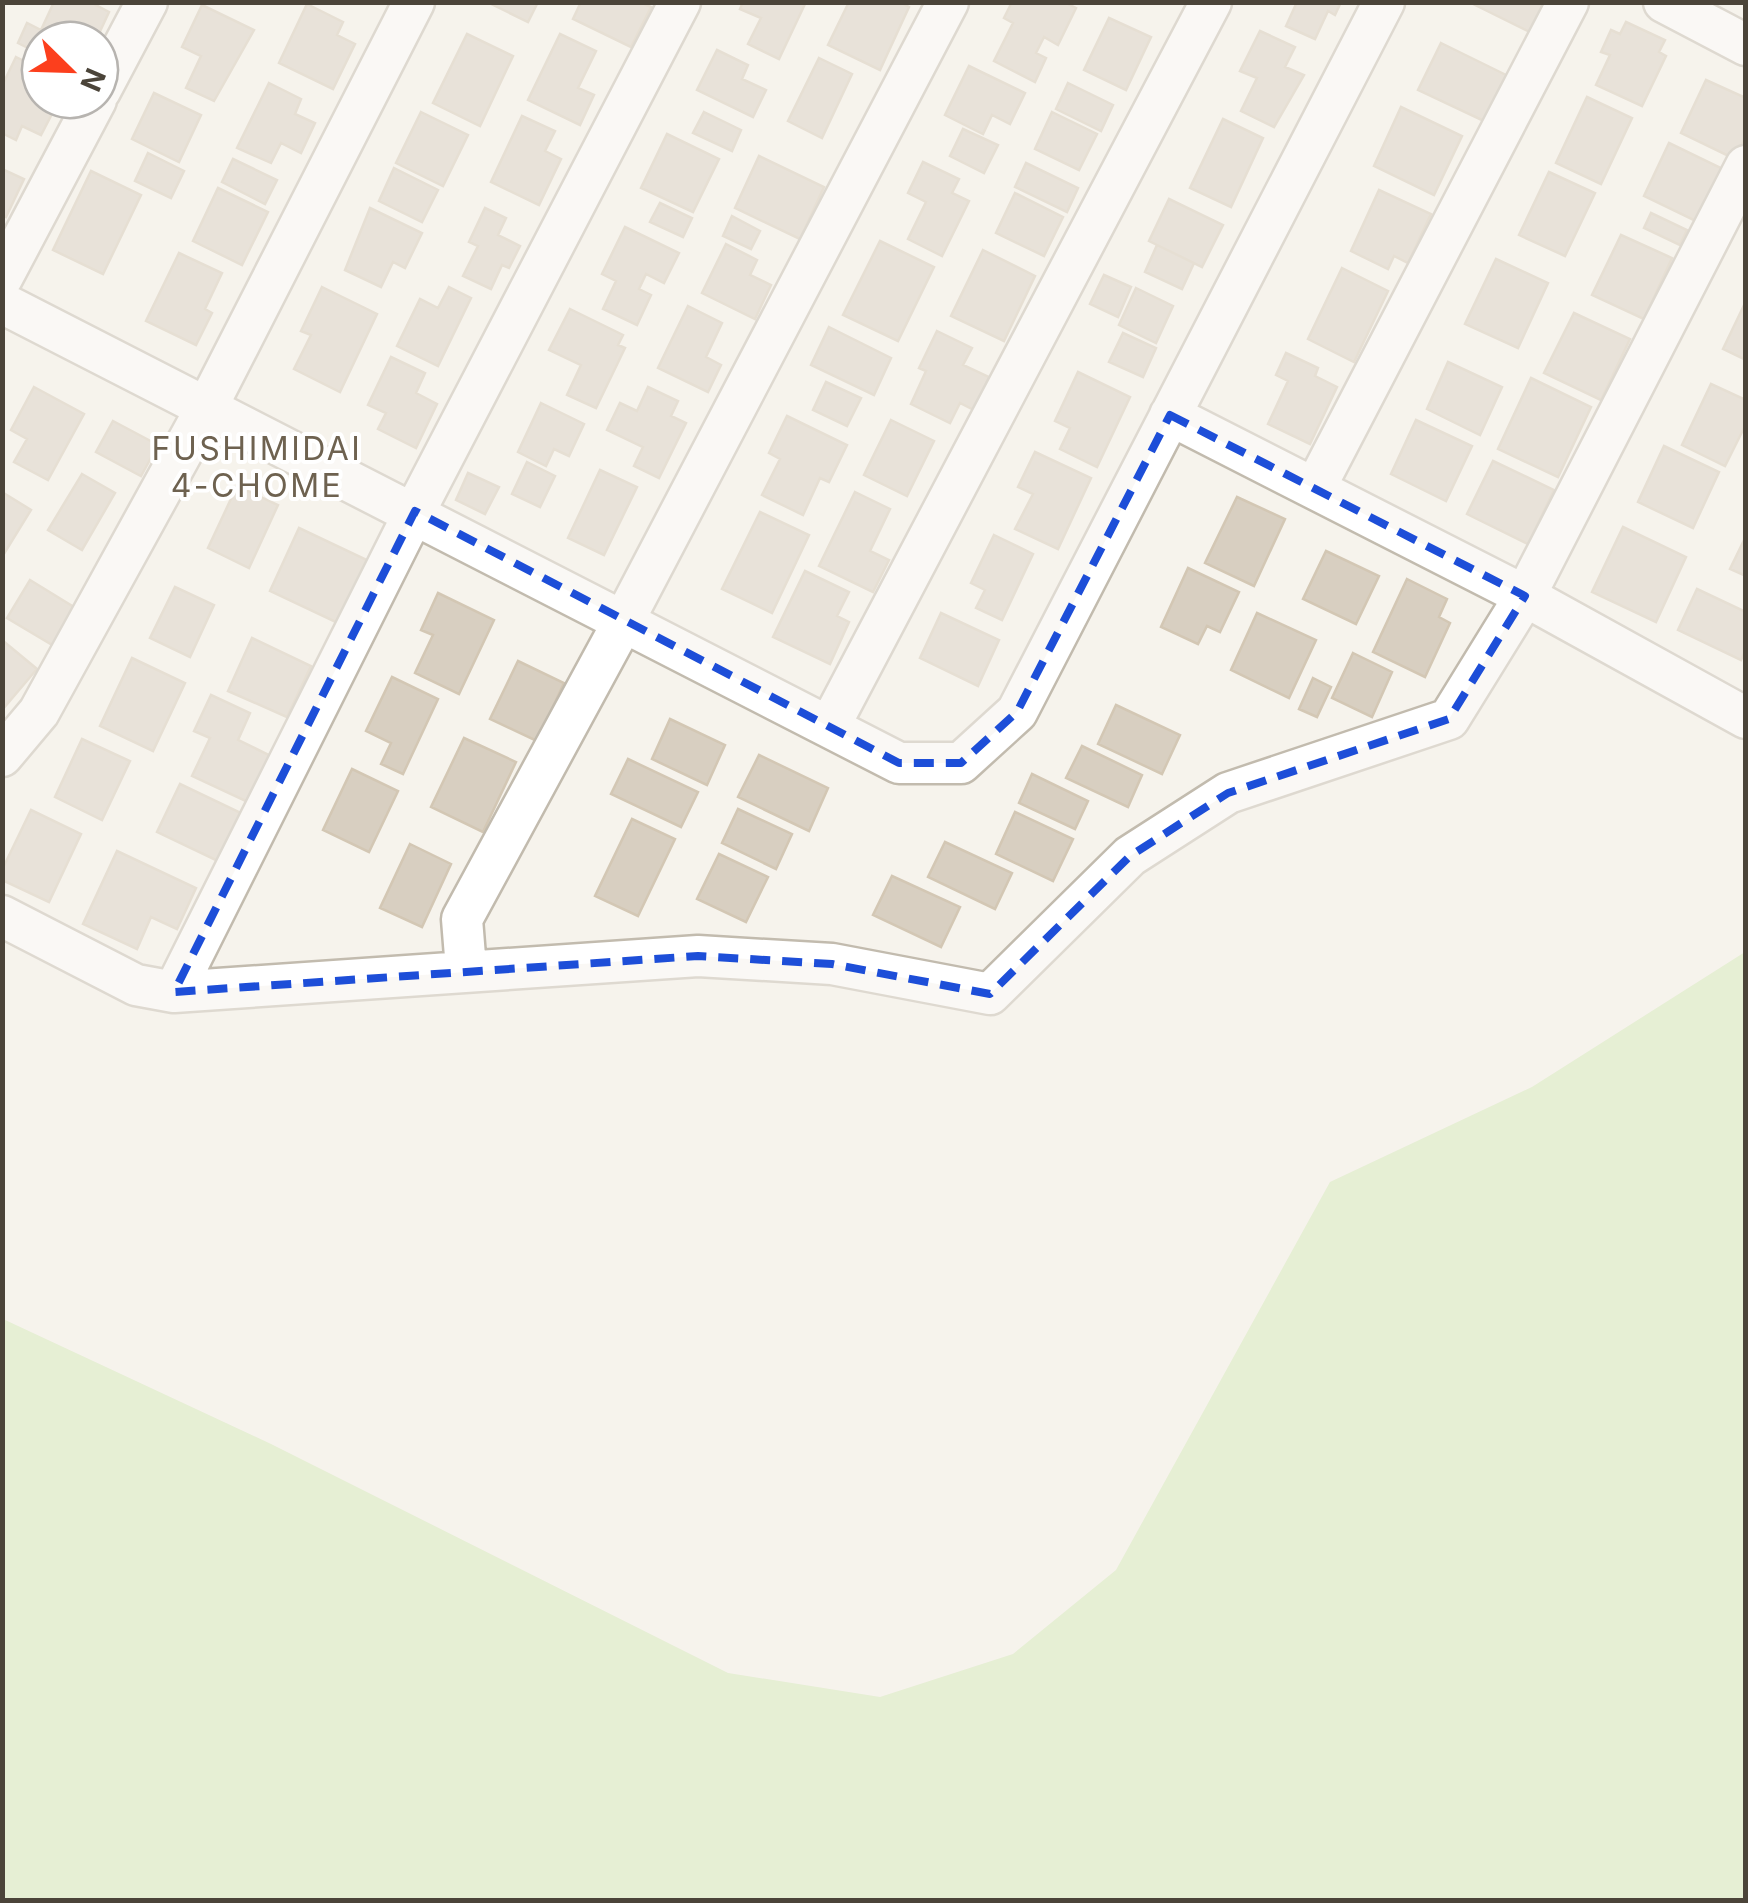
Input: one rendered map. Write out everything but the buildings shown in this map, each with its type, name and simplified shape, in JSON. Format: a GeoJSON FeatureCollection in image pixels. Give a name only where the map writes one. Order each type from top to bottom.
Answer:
{"type":"FeatureCollection","features":[{"type":"Feature","properties":{"kind":"street"},"geometry":{"type":"LineString","coordinates":[[120,53],[146,2]]}},
{"type":"Feature","properties":{"kind":"street"},"geometry":{"type":"LineString","coordinates":[[2,756],[39,712],[208,405],[414,2]]}},
{"type":"Feature","properties":{"kind":"street"},"geometry":{"type":"LineString","coordinates":[[174,992],[415,512],[680,2]]}},
{"type":"Feature","properties":{"kind":"street"},"geometry":{"type":"LineString","coordinates":[[466,969],[462,919],[622,624],[948,2]]}},
{"type":"Feature","properties":{"kind":"street"},"geometry":{"type":"LineString","coordinates":[[829,727],[1211,2]]}},
{"type":"Feature","properties":{"kind":"street"},"geometry":{"type":"LineString","coordinates":[[2,302],[899,763],[961,763],[1016,712],[1384,2]]}},
{"type":"Feature","properties":{"kind":"street"},"geometry":{"type":"LineString","coordinates":[[1315,488],[1568,2]]}},
{"type":"Feature","properties":{"kind":"street"},"geometry":{"type":"LineString","coordinates":[[1664,2],[1746,45]]}},
{"type":"Feature","properties":{"kind":"street"},"geometry":{"type":"LineString","coordinates":[[2,278],[85,120]]}},
{"type":"Feature","properties":{"kind":"street"},"geometry":{"type":"LineString","coordinates":[[2,916],[136,986],[174,992],[698,956],[832,964],[990,994],[1130,856],[1228,793],[1449,719],[1524,596],[1746,166]]}},
{"type":"Feature","properties":{"kind":"street"},"geometry":{"type":"LineString","coordinates":[[1170,416],[1740,703]]}},
{"type":"Feature","properties":{"kind":"highlighted area"},"geometry":{"type":"Polygon","coordinates":[[[1170,415],[1525,596],[1449,719],[1228,793],[1130,856],[990,994],[832,964],[698,956],[174,992],[415,511],[899,763],[961,763],[1017,712],[1170,415]]]}},
{"type":"Feature","properties":{"kind":"green space"},"geometry":{"type":"Polygon","coordinates":[[[1745,952],[1745,1900],[3,1900],[3,1319],[271,1444],[728,1673],[880,1697],[1013,1654],[1116,1570],[1330,1182],[1532,1087],[1745,952]]]}},
{"type":"Feature","properties":{"kind":"district","name":"FUSHIMIDAI 4-CHOME"},"geometry":{"type":"Point","coordinates":[257,466]}}]}
